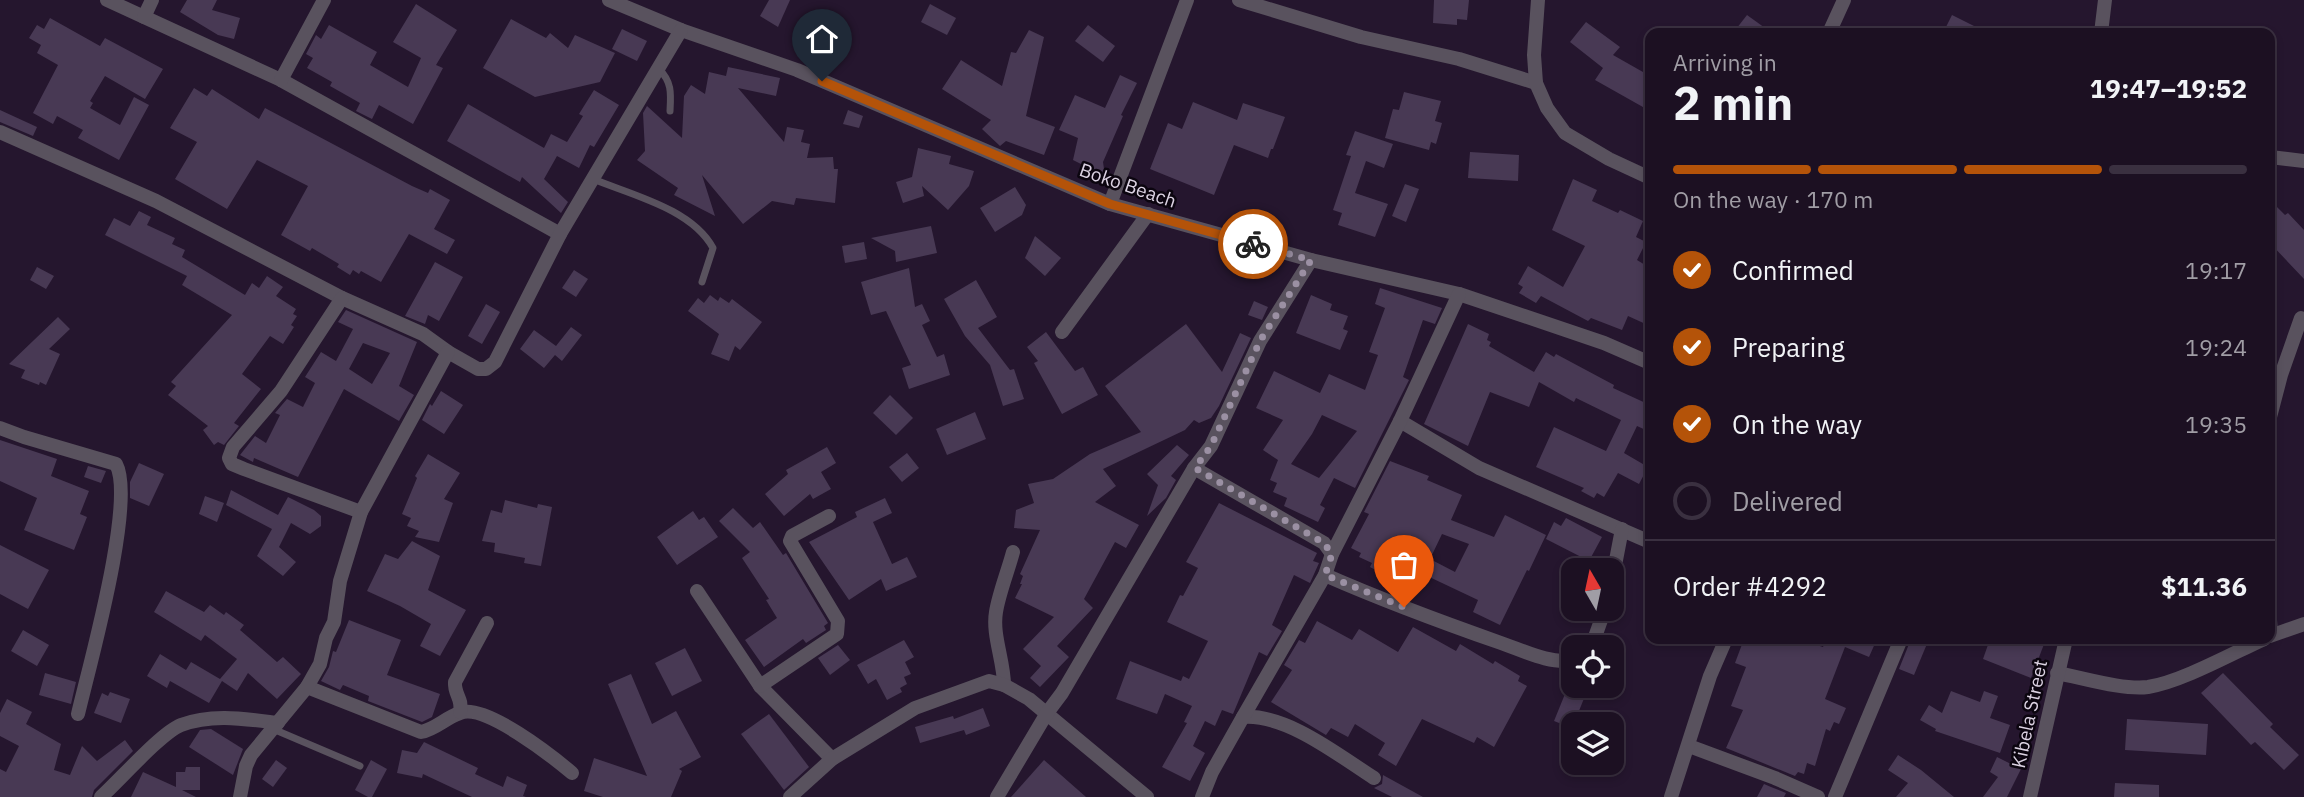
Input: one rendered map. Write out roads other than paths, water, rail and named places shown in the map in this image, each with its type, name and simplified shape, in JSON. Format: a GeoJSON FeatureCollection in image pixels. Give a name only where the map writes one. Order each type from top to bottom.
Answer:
{"type":"FeatureCollection","features":[{"type":"Feature","properties":{"kind":"street"},"geometry":{"type":"LineString","coordinates":[[107,0],[281,80],[560,234]]}},
{"type":"Feature","properties":{"kind":"street"},"geometry":{"type":"LineString","coordinates":[[144,17],[152,0]]}},
{"type":"Feature","properties":{"kind":"street"},"geometry":{"type":"LineString","coordinates":[[281,80],[324,0]]}},
{"type":"Feature","properties":{"kind":"street","name":"Boko Beach"},"geometry":{"type":"LineString","coordinates":[[609,0],[681,30],[797,70],[1110,204],[1311,260],[1459,294],[1604,342],[1645,361]]}},
{"type":"Feature","properties":{"kind":"street"},"geometry":{"type":"LineString","coordinates":[[1110,204],[1187,0]]}},
{"type":"Feature","properties":{"kind":"street"},"geometry":{"type":"LineString","coordinates":[[1239,0],[1362,37],[1459,60],[1536,83]]}},
{"type":"Feature","properties":{"kind":"street"},"geometry":{"type":"LineString","coordinates":[[1538,0],[1534,55],[1536,83],[1548,108],[1565,133],[1609,159],[1645,176]]}},
{"type":"Feature","properties":{"kind":"street"},"geometry":{"type":"LineString","coordinates":[[1831,28],[1844,0]]}},
{"type":"Feature","properties":{"kind":"street"},"geometry":{"type":"LineString","coordinates":[[2102,28],[2105,0]]}},
{"type":"Feature","properties":{"kind":"street"},"geometry":{"type":"LineString","coordinates":[[0,132],[156,201],[342,298],[423,334],[478,369],[491,366],[560,234],[681,30]]}},
{"type":"Feature","properties":{"kind":"street"},"geometry":{"type":"LineString","coordinates":[[2275,158],[2304,161]]}},
{"type":"Feature","properties":{"kind":"street"},"geometry":{"type":"LineString","coordinates":[[1062,332],[1148,214]]}},
{"type":"Feature","properties":{"kind":"street"},"geometry":{"type":"LineString","coordinates":[[997,797],[1195,468],[1211,446],[1260,341],[1311,260]]}},
{"type":"Feature","properties":{"kind":"street"},"geometry":{"type":"LineString","coordinates":[[1202,797],[1212,772],[1325,575],[1332,554],[1401,421],[1459,294]]}},
{"type":"Feature","properties":{"kind":"street"},"geometry":{"type":"LineString","coordinates":[[342,298],[281,391],[233,447],[229,458],[232,464],[244,469],[361,512]]}},
{"type":"Feature","properties":{"kind":"street"},"geometry":{"type":"LineString","coordinates":[[2275,398],[2301,318]]}},
{"type":"Feature","properties":{"kind":"street"},"geometry":{"type":"LineString","coordinates":[[240,797],[251,755],[307,687],[320,664],[326,638],[334,622],[340,581],[361,512],[448,352]]}},
{"type":"Feature","properties":{"kind":"street"},"geometry":{"type":"LineString","coordinates":[[1401,421],[1479,468],[1645,540]]}},
{"type":"Feature","properties":{"kind":"street"},"geometry":{"type":"LineString","coordinates":[[0,428],[116,464],[120,471],[121,500],[112,572],[78,714]]}},
{"type":"Feature","properties":{"kind":"street"},"geometry":{"type":"LineString","coordinates":[[1195,468],[1324,543],[1332,554]]}},
{"type":"Feature","properties":{"kind":"street"},"geometry":{"type":"LineString","coordinates":[[760,686],[837,634],[839,630],[838,621],[790,541],[792,536],[829,516]]}},
{"type":"Feature","properties":{"kind":"street"},"geometry":{"type":"LineString","coordinates":[[1616,558],[1622,529]]}},
{"type":"Feature","properties":{"kind":"street"},"geometry":{"type":"LineString","coordinates":[[1004,685],[996,611],[1013,552]]}},
{"type":"Feature","properties":{"kind":"street"},"geometry":{"type":"LineString","coordinates":[[1325,575],[1426,616],[1542,657],[1561,660]]}},
{"type":"Feature","properties":{"kind":"street"},"geometry":{"type":"LineString","coordinates":[[698,591],[760,686],[832,759]]}},
{"type":"Feature","properties":{"kind":"street"},"geometry":{"type":"LineString","coordinates":[[460,712],[461,700],[454,688],[455,682],[487,623]]}},
{"type":"Feature","properties":{"kind":"street"},"geometry":{"type":"LineString","coordinates":[[2275,634],[2304,624]]}},
{"type":"Feature","properties":{"kind":"street"},"geometry":{"type":"LineString","coordinates":[[1671,797],[1710,676],[1724,644]]}},
{"type":"Feature","properties":{"kind":"street"},"geometry":{"type":"LineString","coordinates":[[1835,797],[1900,644]]}},
{"type":"Feature","properties":{"kind":"street","name":"Kibela Street"},"geometry":{"type":"LineString","coordinates":[[2030,797],[2065,644]]}},
{"type":"Feature","properties":{"kind":"street"},"geometry":{"type":"LineString","coordinates":[[2057,673],[2124,686],[2147,687],[2168,682],[2252,644]]}},
{"type":"Feature","properties":{"kind":"street"},"geometry":{"type":"LineString","coordinates":[[790,797],[832,759],[915,708],[989,681],[1004,685],[1029,699],[1147,797]]}},
{"type":"Feature","properties":{"kind":"street"},"geometry":{"type":"LineString","coordinates":[[307,687],[421,732],[432,730],[460,712],[468,711],[520,734],[552,755],[572,773]]}},
{"type":"Feature","properties":{"kind":"street"},"geometry":{"type":"LineString","coordinates":[[1243,717],[1266,718],[1281,723],[1374,778]]}},
{"type":"Feature","properties":{"kind":"street"},"geometry":{"type":"LineString","coordinates":[[101,797],[179,726],[208,718],[241,718],[275,726]]}},
{"type":"Feature","properties":{"kind":"street"},"geometry":{"type":"LineString","coordinates":[[1689,746],[1818,797]]}},
{"type":"Feature","properties":{"kind":"lane"},"geometry":{"type":"LineString","coordinates":[[658,68],[672,89],[670,111]]}},
{"type":"Feature","properties":{"kind":"lane"},"geometry":{"type":"LineString","coordinates":[[593,179],[681,215],[701,229],[713,248],[702,282]]}},
{"type":"Feature","properties":{"kind":"lane"},"geometry":{"type":"LineString","coordinates":[[275,726],[360,766]]}}]}
